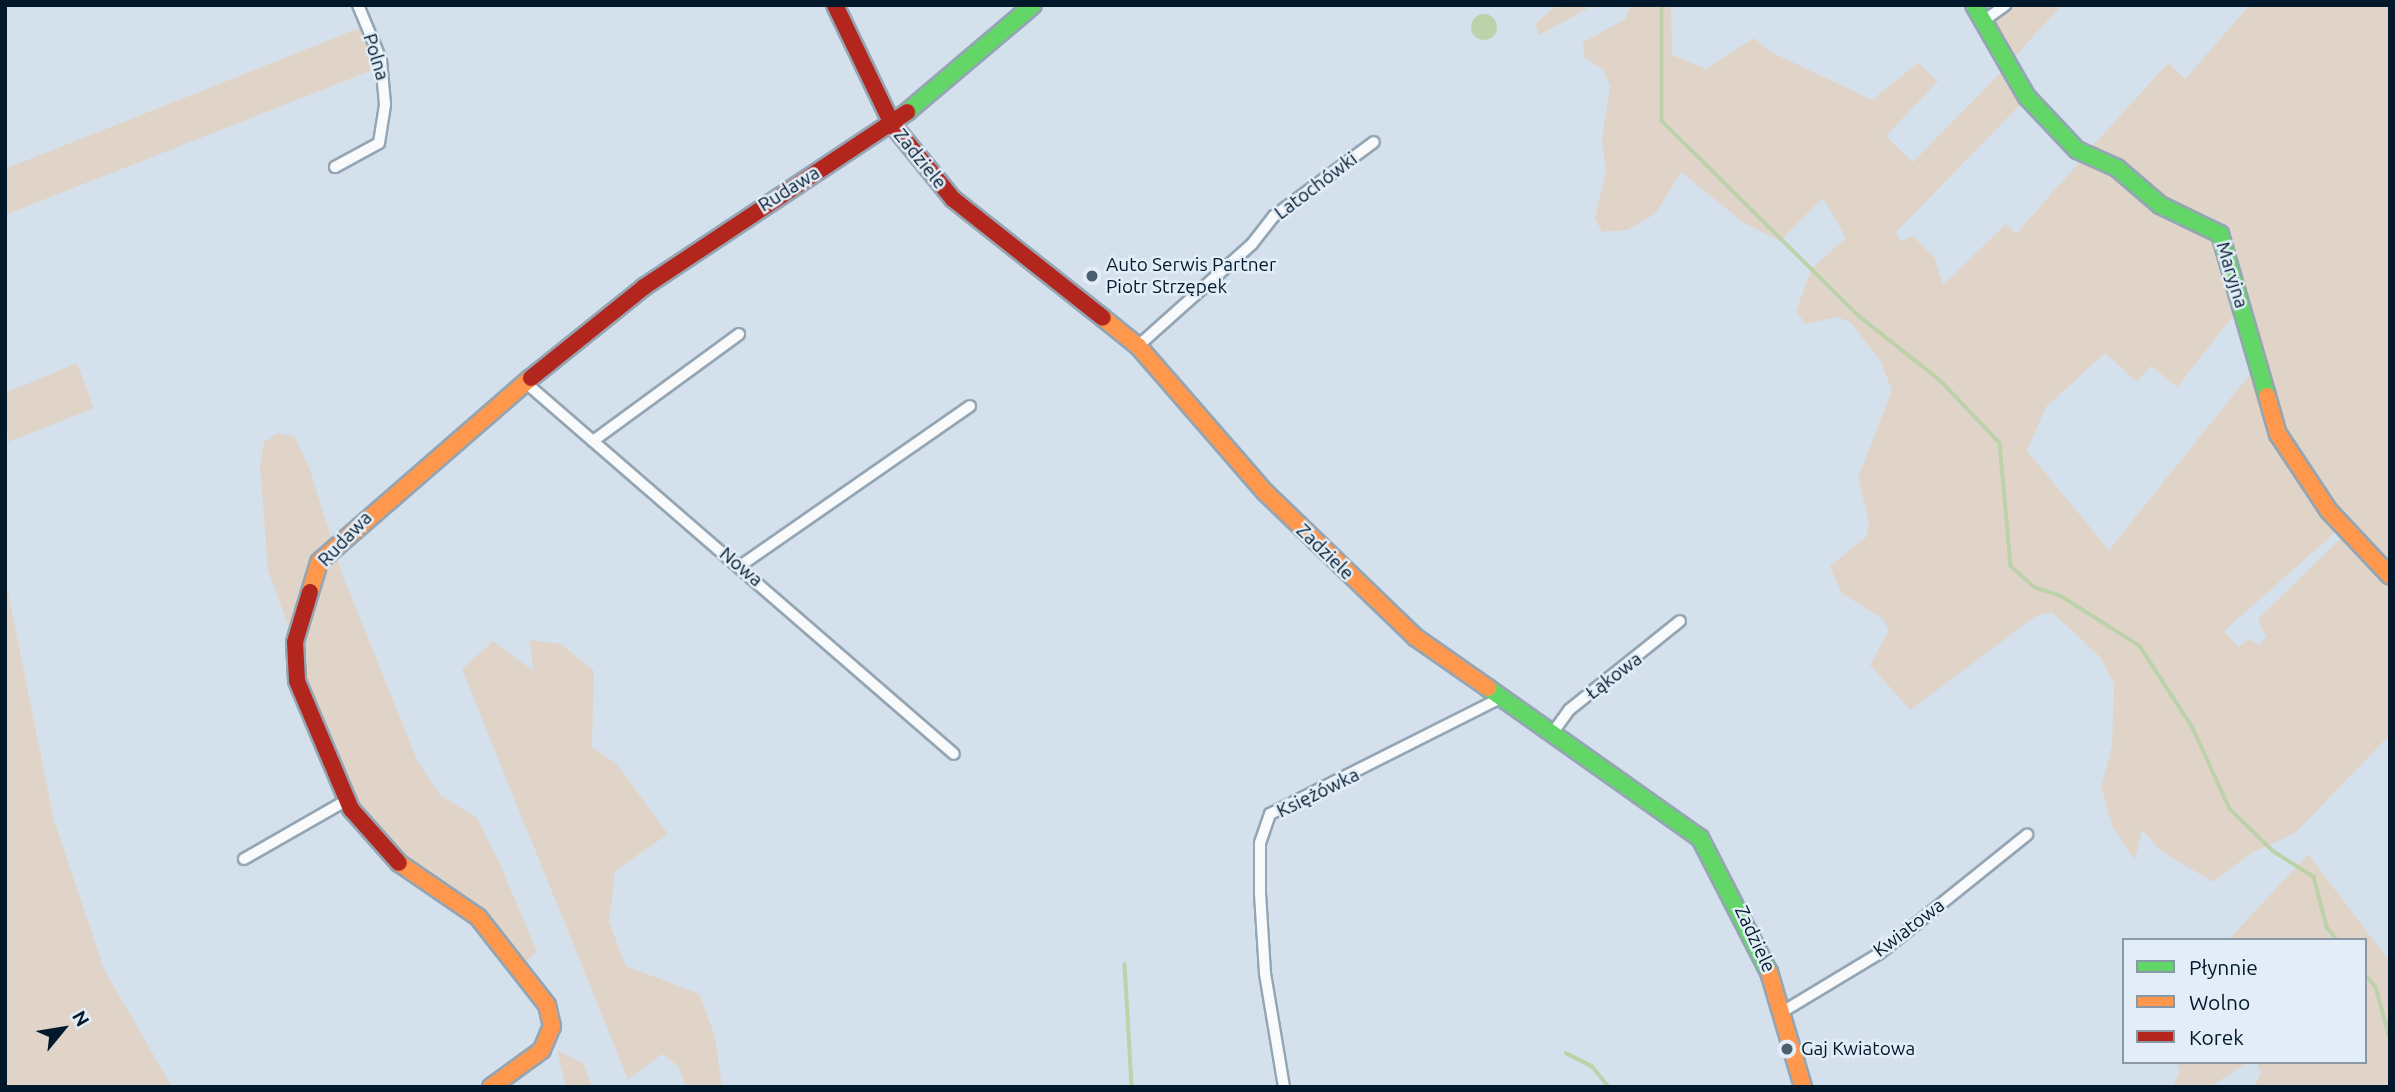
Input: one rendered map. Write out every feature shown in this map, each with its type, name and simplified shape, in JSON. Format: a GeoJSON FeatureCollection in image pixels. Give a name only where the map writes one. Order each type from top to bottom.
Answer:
{"type":"FeatureCollection","features":[{"type":"Feature","properties":{"kind":"street","name":"Polna"},"geometry":{"type":"LineString","coordinates":[[335,167],[379,143],[385,104],[381,60],[358,5]]}},
{"type":"Feature","properties":{"kind":"street","name":"Zadziele"},"geometry":{"type":"LineString","coordinates":[[835,5],[892,124],[953,199],[1138,346],[1307,536],[1415,638],[1496,700],[1612,770],[1700,838],[1758,940],[1784,1011],[1803,1087]]}},
{"type":"Feature","properties":{"kind":"street","name":"Rudawa"},"geometry":{"type":"LineString","coordinates":[[491,1087],[542,1051],[552,1026],[547,1005],[478,916],[386,854],[347,800],[297,681],[295,642],[318,562],[526,383],[702,246],[892,124],[1033,5]]}},
{"type":"Feature","properties":{"kind":"street","name":"Maryjna"},"geometry":{"type":"LineString","coordinates":[[1974,5],[2027,97],[2077,150],[2117,168],[2160,205],[2220,234],[2278,434],[2329,511],[2390,576]]}},
{"type":"Feature","properties":{"kind":"street"},"geometry":{"type":"LineString","coordinates":[[1982,22],[2005,5]]}},
{"type":"Feature","properties":{"kind":"street","name":"Latochówki"},"geometry":{"type":"LineString","coordinates":[[1138,346],[1252,244],[1274,216],[1374,142]]}},
{"type":"Feature","properties":{"kind":"street"},"geometry":{"type":"LineString","coordinates":[[593,441],[739,334]]}},
{"type":"Feature","properties":{"kind":"street","name":"Nowa"},"geometry":{"type":"LineString","coordinates":[[526,383],[954,754]]}},
{"type":"Feature","properties":{"kind":"street"},"geometry":{"type":"LineString","coordinates":[[740,566],[970,406]]}},
{"type":"Feature","properties":{"kind":"street","name":"Łąkowa"},"geometry":{"type":"LineString","coordinates":[[1551,735],[1569,710],[1680,621]]}},
{"type":"Feature","properties":{"kind":"street","name":"Księżówka"},"geometry":{"type":"LineString","coordinates":[[1284,1087],[1265,973],[1260,893],[1261,843],[1270,814],[1496,700]]}},
{"type":"Feature","properties":{"kind":"street"},"geometry":{"type":"LineString","coordinates":[[244,859],[347,800]]}},
{"type":"Feature","properties":{"kind":"street","name":"Kwiatowa"},"geometry":{"type":"LineString","coordinates":[[1784,1011],[1880,953],[2027,835]]}},
{"type":"Feature","properties":{"kind":"shaded area"},"geometry":{"type":"Polygon","coordinates":[[[1557,5],[1594,5],[1539,35],[1535,24],[1557,5]]]}},
{"type":"Feature","properties":{"kind":"shaded area"},"geometry":{"type":"Polygon","coordinates":[[[1630,5],[1671,5],[1672,55],[1706,69],[1754,38],[1771,52],[1872,100],[1918,63],[1938,81],[1886,136],[1913,162],[2001,72],[2026,99],[1895,233],[1902,241],[1913,236],[1934,257],[1943,285],[2006,224],[2016,234],[2082,159],[2215,236],[2238,310],[2177,387],[2151,366],[2137,382],[2105,353],[2046,407],[2027,451],[2109,550],[2255,368],[2272,441],[2338,530],[2224,631],[2239,647],[2249,639],[2259,645],[2266,637],[2258,619],[2342,537],[2390,582],[2390,735],[2294,834],[2253,852],[2213,882],[2161,851],[2142,830],[2135,860],[2113,828],[2101,786],[2112,746],[2114,684],[2101,658],[2052,612],[2036,616],[1910,710],[1870,665],[1889,630],[1882,618],[1841,593],[1830,566],[1866,537],[1869,522],[1858,478],[1892,390],[1880,360],[1851,323],[1837,317],[1805,324],[1796,311],[1812,268],[1846,238],[1823,198],[1780,241],[1744,223],[1681,172],[1655,214],[1627,230],[1602,232],[1595,218],[1606,172],[1602,140],[1610,86],[1604,70],[1585,58],[1582,43],[1625,19],[1630,5]]]}},
{"type":"Feature","properties":{"kind":"shaded area"},"geometry":{"type":"Polygon","coordinates":[[[2009,5],[2062,5],[2009,63],[1989,26],[2009,5]]]}},
{"type":"Feature","properties":{"kind":"shaded area"},"geometry":{"type":"Polygon","coordinates":[[[2250,5],[2390,5],[2390,569],[2334,508],[2278,427],[2233,269],[2232,234],[2212,217],[2163,199],[2088,151],[2168,63],[2185,79],[2250,5]]]}},
{"type":"Feature","properties":{"kind":"shaded area"},"geometry":{"type":"Polygon","coordinates":[[[1484,14],[1493,18],[1497,27],[1493,36],[1484,40],[1475,36],[1471,27],[1475,18],[1484,14]]]}},
{"type":"Feature","properties":{"kind":"shaded area"},"geometry":{"type":"Polygon","coordinates":[[[362,27],[378,68],[5,215],[5,169],[362,27]]]}},
{"type":"Feature","properties":{"kind":"shaded area"},"geometry":{"type":"Polygon","coordinates":[[[77,363],[94,408],[8,442],[5,393],[77,363]]]}},
{"type":"Feature","properties":{"kind":"shaded area"},"geometry":{"type":"Polygon","coordinates":[[[278,433],[295,437],[310,470],[342,574],[418,762],[440,795],[477,818],[500,864],[537,952],[524,963],[494,927],[390,847],[347,787],[268,570],[260,466],[264,442],[278,433]]]}},
{"type":"Feature","properties":{"kind":"shaded area"},"geometry":{"type":"Polygon","coordinates":[[[5,576],[54,820],[104,969],[172,1087],[5,1087],[5,576]]]}},
{"type":"Feature","properties":{"kind":"shaded area"},"geometry":{"type":"Polygon","coordinates":[[[530,640],[561,644],[594,671],[592,747],[617,764],[668,834],[615,871],[609,922],[626,966],[699,994],[715,1036],[722,1087],[686,1087],[678,1066],[662,1054],[628,1080],[462,669],[493,641],[533,671],[530,640]]]}},
{"type":"Feature","properties":{"kind":"shaded area"},"geometry":{"type":"Polygon","coordinates":[[[2308,854],[2390,962],[2390,1087],[2254,1087],[2261,1072],[2257,1064],[2367,1064],[2367,938],[2230,938],[2308,854]]]}},
{"type":"Feature","properties":{"kind":"shaded area"},"geometry":{"type":"Polygon","coordinates":[[[557,1050],[583,1063],[592,1087],[566,1087],[557,1050]]]}},
{"type":"Feature","properties":{"kind":"shaded area"},"geometry":{"type":"Polygon","coordinates":[[[2177,1064],[2245,1064],[2210,1087],[2173,1087],[2180,1070],[2177,1064]]]}},
{"type":"Feature","properties":{"kind":"waterway"},"geometry":{"type":"LineString","coordinates":[[1662,5],[1662,121],[1859,316],[1940,380],[2000,443],[2011,566],[2034,587],[2061,596],[2140,646],[2193,728],[2230,809],[2273,851],[2314,877],[2327,927],[2335,938]]}},
{"type":"Feature","properties":{"kind":"waterway"},"geometry":{"type":"LineString","coordinates":[[1125,964],[1132,1087]]}},
{"type":"Feature","properties":{"kind":"waterway"},"geometry":{"type":"LineString","coordinates":[[2367,976],[2376,987],[2390,1038]]}},
{"type":"Feature","properties":{"kind":"waterway"},"geometry":{"type":"LineString","coordinates":[[1566,1053],[1592,1066],[1609,1087]]}},
{"type":"Feature","properties":{"kind":"traffic: fast"},"geometry":{"type":"LineString","coordinates":[[907,112],[1033,5]]}},
{"type":"Feature","properties":{"kind":"traffic: fast"},"geometry":{"type":"LineString","coordinates":[[1974,5],[2027,97],[2077,150],[2117,168],[2160,205],[2220,234],[2267,396]]}},
{"type":"Feature","properties":{"kind":"traffic: fast"},"geometry":{"type":"LineString","coordinates":[[1488,688],[1700,838],[1769,972]]}},
{"type":"Feature","properties":{"kind":"traffic: slow"},"geometry":{"type":"LineString","coordinates":[[1103,318],[1138,346],[1266,493],[1415,637],[1488,688]]}},
{"type":"Feature","properties":{"kind":"traffic: slow"},"geometry":{"type":"LineString","coordinates":[[310,592],[319,562],[531,378]]}},
{"type":"Feature","properties":{"kind":"traffic: slow"},"geometry":{"type":"LineString","coordinates":[[2267,396],[2278,434],[2329,511],[2390,576]]}},
{"type":"Feature","properties":{"kind":"traffic: slow"},"geometry":{"type":"LineString","coordinates":[[399,863],[478,917],[547,1005],[552,1026],[542,1050],[491,1087]]}},
{"type":"Feature","properties":{"kind":"traffic: slow"},"geometry":{"type":"LineString","coordinates":[[1769,972],[1803,1087]]}},
{"type":"Feature","properties":{"kind":"traffic: jam"},"geometry":{"type":"LineString","coordinates":[[835,5],[892,124],[953,199],[1103,318]]}},
{"type":"Feature","properties":{"kind":"traffic: jam"},"geometry":{"type":"LineString","coordinates":[[531,378],[644,287],[907,112]]}},
{"type":"Feature","properties":{"kind":"traffic: jam"},"geometry":{"type":"LineString","coordinates":[[310,592],[295,642],[297,681],[351,809],[399,863]]}},
{"type":"Feature","properties":{"kind":"place","name":"Auto Serwis Partner Piotr Strzępek"},"geometry":{"type":"Point","coordinates":[1092,276]}},
{"type":"Feature","properties":{"kind":"place","name":"Gaj Kwiatowa"},"geometry":{"type":"Point","coordinates":[1787,1049]}}]}
